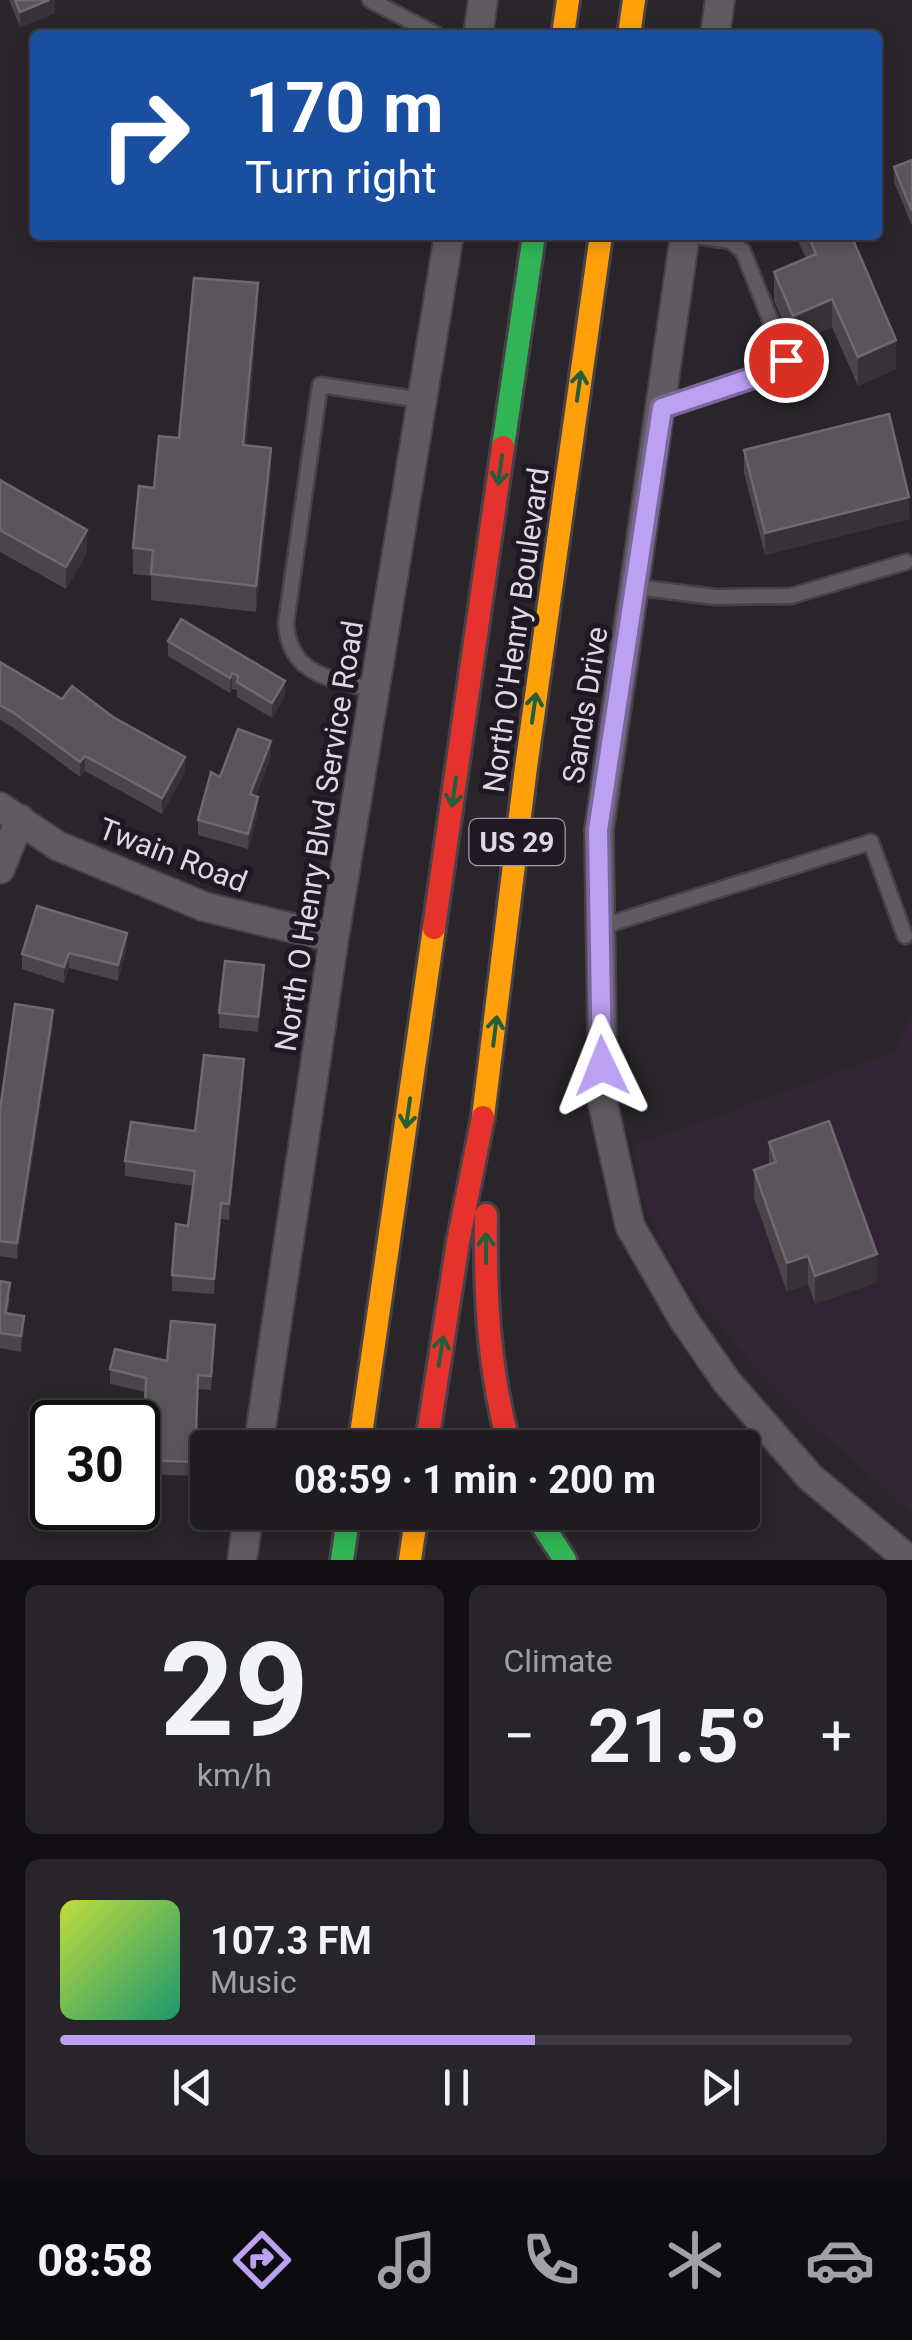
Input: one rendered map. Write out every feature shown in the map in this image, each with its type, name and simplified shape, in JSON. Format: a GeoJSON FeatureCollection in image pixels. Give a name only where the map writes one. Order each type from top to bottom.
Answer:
{"type":"FeatureCollection","features":[{"type":"Feature","properties":{"kind":"highway"},"geometry":{"type":"LineString","coordinates":[[564,30],[568,0]]}},
{"type":"Feature","properties":{"kind":"highway"},"geometry":{"type":"LineString","coordinates":[[630,30],[634,0]]}},
{"type":"Feature","properties":{"kind":"highway","name":"North O'Henry Boulevard"},"geometry":{"type":"LineString","coordinates":[[362,1430],[533,240]]}},
{"type":"Feature","properties":{"kind":"highway","name":"North O'Henry Boulevard"},"geometry":{"type":"LineString","coordinates":[[429,1430],[458,1242],[488,1096],[526,767],[600,240]]}},
{"type":"Feature","properties":{"kind":"highway"},"geometry":{"type":"LineString","coordinates":[[488,1096],[486,1262],[493,1382],[505,1430]]}},
{"type":"Feature","properties":{"kind":"highway"},"geometry":{"type":"LineString","coordinates":[[342,1560],[346,1530]]}},
{"type":"Feature","properties":{"kind":"highway"},"geometry":{"type":"LineString","coordinates":[[410,1560],[414,1530]]}},
{"type":"Feature","properties":{"kind":"highway"},"geometry":{"type":"LineString","coordinates":[[545,1530],[564,1560]]}},
{"type":"Feature","properties":{"kind":"street"},"geometry":{"type":"LineString","coordinates":[[479,30],[484,0]]}},
{"type":"Feature","properties":{"kind":"street"},"geometry":{"type":"LineString","coordinates":[[715,30],[720,0]]}},
{"type":"Feature","properties":{"kind":"street","name":"North O Henry Blvd Service Road"},"geometry":{"type":"LineString","coordinates":[[261,1430],[334,938],[447,240]]}},
{"type":"Feature","properties":{"kind":"street","name":"Sands Drive"},"geometry":{"type":"LineString","coordinates":[[685,240],[598,830],[603,1104],[630,1226],[684,1320],[727,1382],[810,1478],[909,1560]]}},
{"type":"Feature","properties":{"kind":"street"},"geometry":{"type":"LineString","coordinates":[[0,869],[10,813]]}},
{"type":"Feature","properties":{"kind":"street","name":"Twain Road"},"geometry":{"type":"LineString","coordinates":[[10,813],[58,846],[205,908],[334,938]]}},
{"type":"Feature","properties":{"kind":"street"},"geometry":{"type":"LineString","coordinates":[[242,1560],[246,1530]]}},
{"type":"Feature","properties":{"kind":"lane"},"geometry":{"type":"LineString","coordinates":[[370,0],[427,30]]}},
{"type":"Feature","properties":{"kind":"lane"},"geometry":{"type":"LineString","coordinates":[[662,408],[782,368],[786,360],[743,251],[723,240]]}},
{"type":"Feature","properties":{"kind":"lane"},"geometry":{"type":"LineString","coordinates":[[374,690],[306,669],[288,646],[286,624],[320,386],[422,400]]}},
{"type":"Feature","properties":{"kind":"lane"},"geometry":{"type":"LineString","coordinates":[[636,587],[715,597],[791,596],[906,562]]}},
{"type":"Feature","properties":{"kind":"lane"},"geometry":{"type":"LineString","coordinates":[[599,927],[871,842],[905,936]]}},
{"type":"Feature","properties":{"kind":"shaded area"},"geometry":{"type":"Polygon","coordinates":[[[912,1016],[912,1514],[753,1365],[681,1280],[640,1190],[633,1146],[894,1052],[912,1016]]]}},
{"type":"Feature","properties":{"kind":"building"},"geometry":{"type":"Polygon","coordinates":[[[15,0],[49,0],[20,12],[15,0]]]}},
{"type":"Feature","properties":{"kind":"building"},"geometry":{"type":"Polygon","coordinates":[[[912,160],[912,211],[894,167],[912,160]]]}},
{"type":"Feature","properties":{"kind":"building"},"geometry":{"type":"Polygon","coordinates":[[[810,240],[853,240],[896,340],[858,357],[832,299],[793,316],[774,272],[816,254],[810,240]]]}},
{"type":"Feature","properties":{"kind":"building"},"geometry":{"type":"Polygon","coordinates":[[[194,278],[258,283],[243,445],[271,448],[256,586],[151,574],[153,550],[133,548],[139,486],[154,488],[159,436],[179,438],[194,278]]]}},
{"type":"Feature","properties":{"kind":"building"},"geometry":{"type":"Polygon","coordinates":[[[889,414],[909,497],[765,533],[744,450],[889,414]]]}},
{"type":"Feature","properties":{"kind":"building"},"geometry":{"type":"Polygon","coordinates":[[[0,480],[87,530],[66,567],[0,530],[0,480]]]}},
{"type":"Feature","properties":{"kind":"building"},"geometry":{"type":"Polygon","coordinates":[[[181,619],[285,681],[272,703],[237,682],[238,676],[232,673],[230,678],[168,641],[181,619]]]}},
{"type":"Feature","properties":{"kind":"building"},"geometry":{"type":"Polygon","coordinates":[[[0,662],[62,699],[72,686],[113,717],[185,757],[162,798],[85,756],[80,762],[0,705],[0,662]]]}},
{"type":"Feature","properties":{"kind":"building"},"geometry":{"type":"Polygon","coordinates":[[[238,729],[271,741],[250,794],[258,797],[248,834],[198,820],[211,772],[220,777],[238,729]]]}},
{"type":"Feature","properties":{"kind":"building"},"geometry":{"type":"Polygon","coordinates":[[[37,906],[127,933],[118,965],[69,953],[64,967],[22,954],[37,906]]]}},
{"type":"Feature","properties":{"kind":"building"},"geometry":{"type":"Polygon","coordinates":[[[225,961],[264,965],[258,1017],[219,1013],[225,961]]]}},
{"type":"Feature","properties":{"kind":"building"},"geometry":{"type":"Polygon","coordinates":[[[15,1004],[53,1010],[17,1243],[0,1241],[0,1110],[15,1004]]]}},
{"type":"Feature","properties":{"kind":"building"},"geometry":{"type":"Polygon","coordinates":[[[204,1055],[244,1059],[229,1204],[221,1203],[214,1279],[172,1275],[176,1224],[188,1226],[195,1171],[125,1161],[131,1122],[195,1131],[204,1055]]]}},
{"type":"Feature","properties":{"kind":"building"},"geometry":{"type":"Polygon","coordinates":[[[829,1121],[877,1254],[815,1276],[808,1256],[787,1263],[754,1170],[776,1162],[769,1142],[829,1121]]]}},
{"type":"Feature","properties":{"kind":"building"},"geometry":{"type":"Polygon","coordinates":[[[0,1281],[10,1283],[5,1313],[24,1316],[21,1336],[0,1333],[0,1281]]]}},
{"type":"Feature","properties":{"kind":"building"},"geometry":{"type":"Polygon","coordinates":[[[171,1321],[215,1325],[211,1376],[198,1375],[196,1430],[190,1430],[190,1462],[160,1461],[160,1400],[145,1400],[146,1378],[110,1369],[115,1349],[167,1361],[171,1321]]]}},
{"type":"Feature","properties":{"kind":"traffic: fast"},"geometry":{"type":"LineString","coordinates":[[503,447],[533,240]]}},
{"type":"Feature","properties":{"kind":"traffic: fast"},"geometry":{"type":"LineString","coordinates":[[342,1560],[346,1530]]}},
{"type":"Feature","properties":{"kind":"traffic: fast"},"geometry":{"type":"LineString","coordinates":[[546,1530],[565,1560]]}},
{"type":"Feature","properties":{"kind":"traffic: slow"},"geometry":{"type":"LineString","coordinates":[[564,30],[568,0]]}},
{"type":"Feature","properties":{"kind":"traffic: slow"},"geometry":{"type":"LineString","coordinates":[[630,30],[634,0]]}},
{"type":"Feature","properties":{"kind":"traffic: slow"},"geometry":{"type":"LineString","coordinates":[[483,1117],[526,767],[600,240]]}},
{"type":"Feature","properties":{"kind":"traffic: slow"},"geometry":{"type":"LineString","coordinates":[[362,1430],[434,928]]}},
{"type":"Feature","properties":{"kind":"traffic: slow"},"geometry":{"type":"LineString","coordinates":[[410,1560],[414,1530]]}},
{"type":"Feature","properties":{"kind":"traffic: jam"},"geometry":{"type":"LineString","coordinates":[[434,928],[503,447]]}},
{"type":"Feature","properties":{"kind":"traffic: jam"},"geometry":{"type":"LineString","coordinates":[[429,1430],[458,1242],[483,1117]]}},
{"type":"Feature","properties":{"kind":"traffic: jam"},"geometry":{"type":"LineString","coordinates":[[486,1215],[489,1332],[506,1430]]}},
{"type":"Feature","properties":{"kind":"route"},"geometry":{"type":"LineString","coordinates":[[602,1066],[598,830],[662,408],[782,368],[786,360]]}}]}
